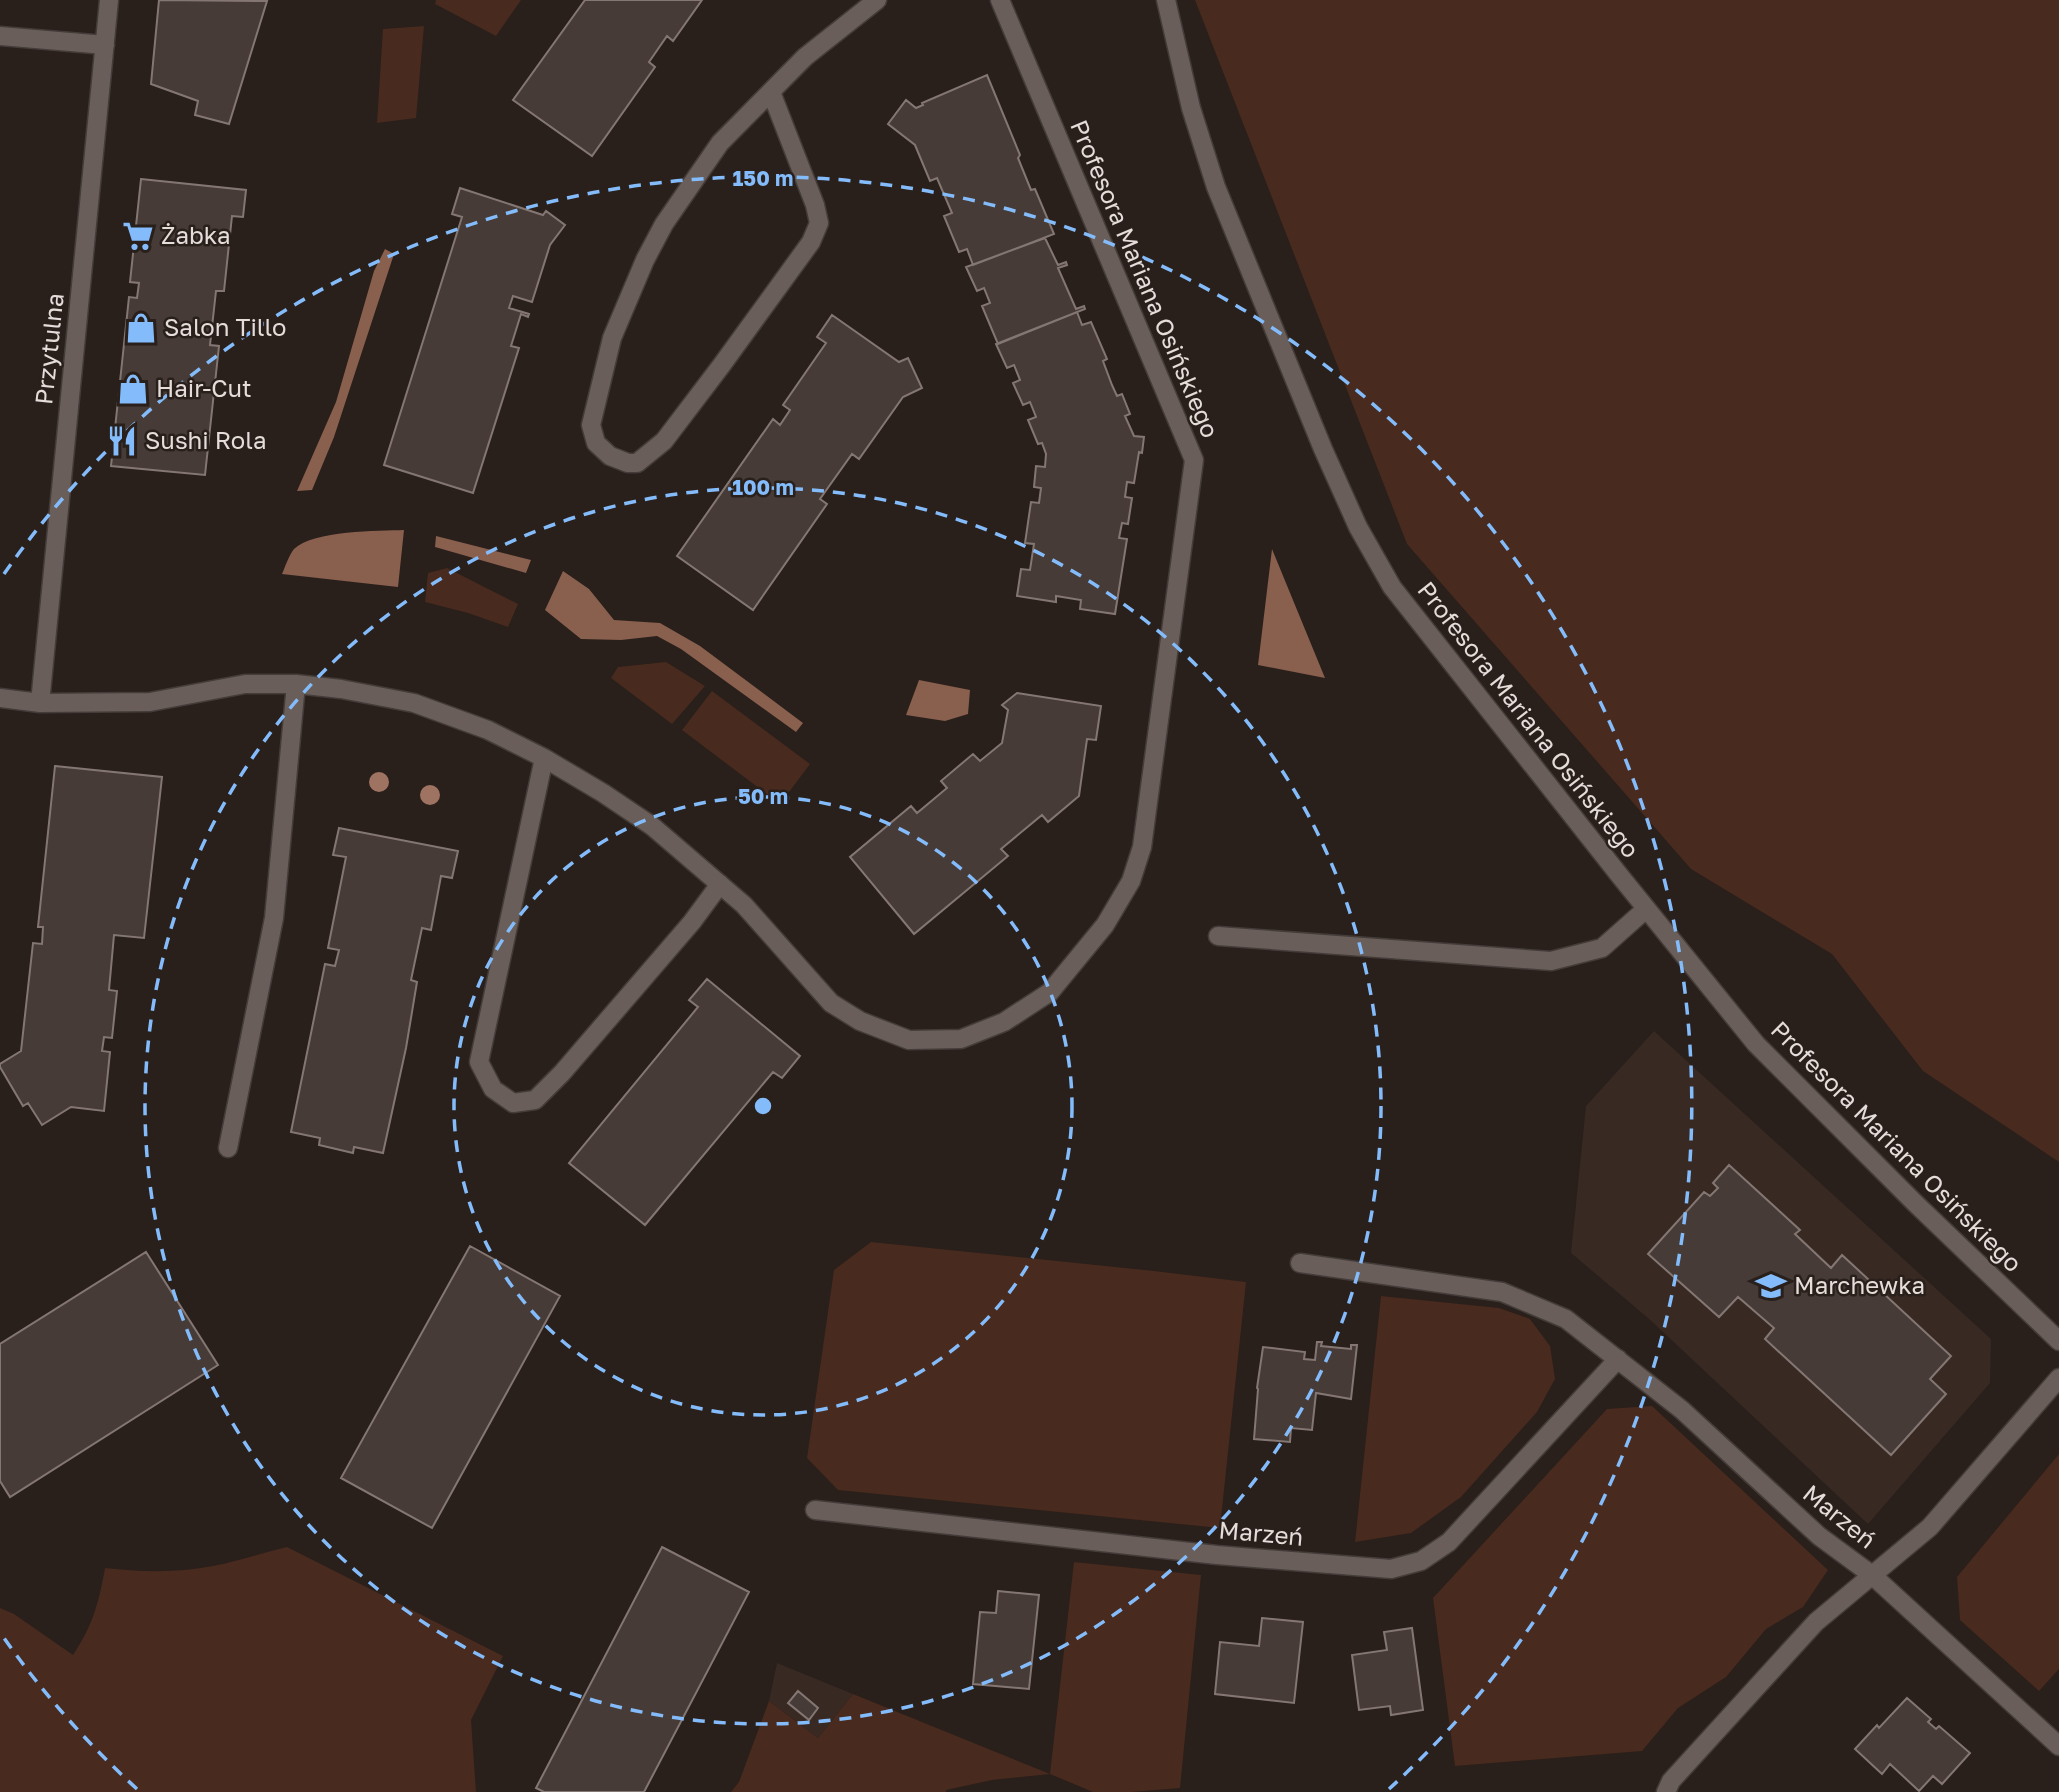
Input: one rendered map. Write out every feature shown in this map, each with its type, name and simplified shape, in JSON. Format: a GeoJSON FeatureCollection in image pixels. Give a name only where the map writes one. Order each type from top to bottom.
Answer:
{"type":"FeatureCollection","features":[{"type":"Feature","properties":{"kind":"street","name":"Przytulna"},"geometry":{"type":"LineString","coordinates":[[40,703],[109,0]]}},
{"type":"Feature","properties":{"kind":"street"},"geometry":{"type":"LineString","coordinates":[[771,92],[815,205],[819,223],[811,242],[664,441],[637,463],[628,463],[610,456],[596,443],[591,425],[612,338],[645,260],[664,225],[720,143],[771,92],[806,57],[877,0]]}},
{"type":"Feature","properties":{"kind":"street","name":"Profesora Mariana Osińskiego"},"geometry":{"type":"LineString","coordinates":[[0,698],[40,703],[150,702],[245,684],[296,684],[341,689],[414,703],[488,730],[544,758],[653,826],[744,905],[831,1003],[860,1021],[909,1040],[961,1039],[1004,1022],[1050,992],[1105,925],[1131,881],[1142,847],[1194,460],[1000,0]]}},
{"type":"Feature","properties":{"kind":"street","name":"Profesora Mariana Osińskiego"},"geometry":{"type":"LineString","coordinates":[[1166,0],[1191,108],[1216,187],[1317,436],[1358,527],[1392,587],[1756,1044],[1916,1204],[2059,1341]]}},
{"type":"Feature","properties":{"kind":"street"},"geometry":{"type":"LineString","coordinates":[[0,36],[105,45]]}},
{"type":"Feature","properties":{"kind":"street"},"geometry":{"type":"LineString","coordinates":[[228,1149],[274,918],[296,684]]}},
{"type":"Feature","properties":{"kind":"street"},"geometry":{"type":"LineString","coordinates":[[544,758],[479,1062],[493,1089],[513,1103],[535,1100],[562,1073],[692,922],[720,884]]}},
{"type":"Feature","properties":{"kind":"street"},"geometry":{"type":"LineString","coordinates":[[1218,936],[1551,961],[1602,948],[1646,909]]}},
{"type":"Feature","properties":{"kind":"street","name":"Marzeń"},"geometry":{"type":"LineString","coordinates":[[1300,1263],[1502,1292],[1566,1319],[1682,1410],[1819,1536],[1872,1575],[2059,1746]]}},
{"type":"Feature","properties":{"kind":"street","name":"Marzeń"},"geometry":{"type":"LineString","coordinates":[[815,1510],[1217,1555],[1391,1569],[1421,1561],[1450,1542],[1618,1359]]}},
{"type":"Feature","properties":{"kind":"street"},"geometry":{"type":"LineString","coordinates":[[1666,1792],[1671,1781],[1816,1622],[1930,1527],[2059,1378]]}},
{"type":"Feature","properties":{"kind":"shaded area"},"geometry":{"type":"Polygon","coordinates":[[[436,0],[521,0],[496,36],[435,4],[436,0]]]}},
{"type":"Feature","properties":{"kind":"shaded area"},"geometry":{"type":"Polygon","coordinates":[[[1195,0],[2059,0],[2059,1162],[1923,1071],[1832,954],[1691,869],[1407,544],[1195,0]]]}},
{"type":"Feature","properties":{"kind":"shaded area"},"geometry":{"type":"Polygon","coordinates":[[[424,26],[416,118],[377,123],[383,29],[424,26]]]}},
{"type":"Feature","properties":{"kind":"shaded area"},"geometry":{"type":"Polygon","coordinates":[[[385,249],[394,254],[334,437],[312,490],[297,491],[336,402],[374,271],[385,249]]]}},
{"type":"Feature","properties":{"kind":"shaded area"},"geometry":{"type":"Polygon","coordinates":[[[404,530],[398,587],[282,574],[294,549],[316,538],[363,531],[404,530]]]}},
{"type":"Feature","properties":{"kind":"shaded area"},"geometry":{"type":"Polygon","coordinates":[[[436,536],[531,560],[526,573],[435,547],[436,536]]]}},
{"type":"Feature","properties":{"kind":"shaded area"},"geometry":{"type":"Polygon","coordinates":[[[1272,549],[1325,678],[1258,665],[1272,549]]]}},
{"type":"Feature","properties":{"kind":"shaded area"},"geometry":{"type":"Polygon","coordinates":[[[447,568],[518,604],[508,627],[425,602],[428,573],[447,568]]]}},
{"type":"Feature","properties":{"kind":"shaded area"},"geometry":{"type":"Polygon","coordinates":[[[563,571],[589,589],[614,620],[660,623],[700,646],[803,723],[796,732],[681,649],[657,636],[621,640],[581,639],[545,610],[563,571]]]}},
{"type":"Feature","properties":{"kind":"shaded area"},"geometry":{"type":"Polygon","coordinates":[[[666,662],[705,686],[672,724],[611,678],[618,667],[666,662]]]}},
{"type":"Feature","properties":{"kind":"shaded area"},"geometry":{"type":"Polygon","coordinates":[[[919,680],[970,690],[968,714],[945,721],[906,715],[919,680]]]}},
{"type":"Feature","properties":{"kind":"shaded area"},"geometry":{"type":"Polygon","coordinates":[[[712,691],[810,764],[780,804],[682,730],[712,691]]]}},
{"type":"Feature","properties":{"kind":"shaded area","name":"Marchewka"},"geometry":{"type":"Polygon","coordinates":[[[1654,1031],[1991,1339],[1990,1383],[1868,1524],[1648,1318],[1571,1253],[1586,1106],[1654,1031]]]}},
{"type":"Feature","properties":{"kind":"shaded area"},"geometry":{"type":"Polygon","coordinates":[[[871,1242],[1246,1282],[1220,1528],[838,1490],[807,1458],[834,1270],[871,1242]]]}},
{"type":"Feature","properties":{"kind":"shaded area"},"geometry":{"type":"Polygon","coordinates":[[[1381,1296],[1499,1308],[1530,1319],[1550,1346],[1555,1379],[1537,1412],[1461,1497],[1411,1533],[1355,1542],[1381,1296]]]}},
{"type":"Feature","properties":{"kind":"shaded area"},"geometry":{"type":"Polygon","coordinates":[[[1652,1406],[1828,1570],[1803,1607],[1766,1629],[1726,1677],[1678,1708],[1642,1751],[1455,1766],[1433,1598],[1607,1409],[1652,1406]]]}},
{"type":"Feature","properties":{"kind":"shaded area"},"geometry":{"type":"Polygon","coordinates":[[[2059,1454],[2059,1669],[2039,1691],[1960,1620],[1957,1577],[2059,1454]]]}},
{"type":"Feature","properties":{"kind":"shaded area"},"geometry":{"type":"Polygon","coordinates":[[[287,1547],[503,1656],[471,1720],[476,1792],[0,1792],[0,1608],[14,1614],[73,1655],[86,1634],[94,1613],[105,1568],[186,1570],[222,1564],[287,1547]]]}},
{"type":"Feature","properties":{"kind":"shaded area"},"geometry":{"type":"Polygon","coordinates":[[[1074,1562],[1201,1575],[1180,1788],[1093,1792],[1050,1774],[1074,1562]]]}},
{"type":"Feature","properties":{"kind":"shaded area"},"geometry":{"type":"Polygon","coordinates":[[[777,1663],[853,1694],[818,1738],[769,1701],[777,1663]]]}},
{"type":"Feature","properties":{"kind":"shaded area"},"geometry":{"type":"Polygon","coordinates":[[[853,1694],[1050,1774],[992,1780],[946,1792],[731,1792],[739,1782],[769,1701],[818,1738],[853,1694]]]}},
{"type":"Feature","properties":{"kind":"building"},"geometry":{"type":"Polygon","coordinates":[[[159,0],[267,1],[229,124],[195,115],[198,101],[151,84],[159,0]]]}},
{"type":"Feature","properties":{"kind":"building"},"geometry":{"type":"Polygon","coordinates":[[[585,0],[702,0],[673,41],[667,36],[649,62],[655,67],[592,156],[513,100],[585,0]]]}},
{"type":"Feature","properties":{"kind":"building"},"geometry":{"type":"Polygon","coordinates":[[[987,75],[1020,155],[1018,158],[1031,190],[1035,189],[1054,234],[973,265],[967,249],[959,252],[944,216],[952,213],[937,178],[930,181],[915,145],[888,124],[906,100],[916,108],[987,75]]]}},
{"type":"Feature","properties":{"kind":"building"},"geometry":{"type":"Polygon","coordinates":[[[141,179],[246,190],[243,217],[232,216],[224,291],[216,291],[210,345],[219,346],[205,475],[111,466],[129,297],[137,298],[139,283],[130,282],[141,179]]]}},
{"type":"Feature","properties":{"kind":"building"},"geometry":{"type":"Polygon","coordinates":[[[460,188],[543,215],[546,211],[565,225],[550,245],[532,302],[513,296],[509,308],[529,314],[528,317],[521,314],[511,346],[519,348],[473,493],[384,465],[462,217],[452,214],[460,188]]]}},
{"type":"Feature","properties":{"kind":"building"},"geometry":{"type":"Polygon","coordinates":[[[1045,238],[1058,265],[1066,262],[1067,265],[1058,268],[1076,309],[1084,306],[1085,309],[998,344],[982,306],[990,303],[984,288],[977,291],[966,267],[1045,238]]]}},
{"type":"Feature","properties":{"kind":"building"},"geometry":{"type":"Polygon","coordinates":[[[1077,312],[1082,325],[1091,322],[1107,359],[1103,361],[1112,385],[1117,396],[1122,394],[1130,414],[1125,416],[1134,436],[1144,437],[1134,483],[1127,482],[1125,497],[1132,498],[1128,524],[1122,523],[1119,538],[1127,539],[1115,614],[1080,609],[1081,600],[1056,596],[1056,602],[1017,596],[1021,569],[1030,570],[1034,544],[1025,543],[1031,502],[1039,503],[1041,488],[1034,487],[1036,466],[1045,467],[1046,454],[1042,443],[1038,444],[1028,420],[1036,417],[1030,402],[1023,405],[1013,383],[1020,380],[1014,365],[1007,368],[996,344],[1077,312]]]}},
{"type":"Feature","properties":{"kind":"building"},"geometry":{"type":"Polygon","coordinates":[[[832,315],[899,362],[908,358],[922,388],[903,397],[859,459],[852,454],[820,499],[827,504],[753,610],[677,556],[773,419],[780,425],[790,410],[783,405],[826,343],[817,337],[832,315]]]}},
{"type":"Feature","properties":{"kind":"building"},"geometry":{"type":"Polygon","coordinates":[[[1017,693],[1101,706],[1096,740],[1087,739],[1079,796],[1048,822],[1042,815],[1001,849],[1008,856],[914,934],[850,857],[911,806],[917,813],[947,788],[941,781],[973,754],[980,761],[1002,743],[1008,710],[1002,705],[1017,693]]]}},
{"type":"Feature","properties":{"kind":"building"},"geometry":{"type":"Polygon","coordinates":[[[55,766],[162,777],[144,938],[114,935],[109,990],[117,991],[112,1038],[104,1037],[102,1051],[110,1052],[104,1111],[71,1107],[42,1125],[28,1103],[23,1106],[0,1064],[21,1051],[33,943],[42,944],[43,927],[38,927],[55,766]]]}},
{"type":"Feature","properties":{"kind":"building"},"geometry":{"type":"Polygon","coordinates":[[[339,828],[458,851],[452,878],[441,876],[431,930],[422,928],[411,980],[417,982],[406,1048],[383,1153],[354,1147],[353,1153],[319,1145],[320,1138],[291,1132],[325,964],[335,966],[339,950],[328,948],[346,857],[333,855],[339,828]]]}},
{"type":"Feature","properties":{"kind":"building"},"geometry":{"type":"Polygon","coordinates":[[[707,979],[800,1056],[782,1078],[773,1072],[645,1225],[569,1163],[698,1007],[689,1000],[707,979]]]}},
{"type":"Feature","properties":{"kind":"building"},"geometry":{"type":"Polygon","coordinates":[[[1729,1165],[1800,1230],[1795,1234],[1831,1268],[1842,1255],[1951,1356],[1930,1379],[1946,1394],[1891,1455],[1765,1339],[1774,1328],[1738,1297],[1719,1317],[1648,1254],[1704,1192],[1710,1196],[1718,1188],[1713,1183],[1729,1165]]]}},
{"type":"Feature","properties":{"kind":"building"},"geometry":{"type":"Polygon","coordinates":[[[470,1246],[560,1296],[432,1528],[341,1478],[470,1246]]]}},
{"type":"Feature","properties":{"kind":"building"},"geometry":{"type":"Polygon","coordinates":[[[146,1252],[218,1365],[10,1497],[0,1481],[0,1344],[146,1252]]]}},
{"type":"Feature","properties":{"kind":"building"},"geometry":{"type":"Polygon","coordinates":[[[1317,1342],[1322,1342],[1321,1346],[1351,1349],[1351,1345],[1357,1345],[1351,1399],[1316,1393],[1312,1430],[1291,1428],[1290,1442],[1254,1439],[1263,1347],[1305,1352],[1304,1359],[1315,1360],[1317,1342]]]}},
{"type":"Feature","properties":{"kind":"building"},"geometry":{"type":"Polygon","coordinates":[[[662,1547],[749,1592],[644,1792],[544,1792],[536,1788],[662,1547]]]}},
{"type":"Feature","properties":{"kind":"building"},"geometry":{"type":"Polygon","coordinates":[[[998,1591],[1039,1595],[1029,1689],[973,1684],[980,1612],[996,1613],[998,1591]]]}},
{"type":"Feature","properties":{"kind":"building"},"geometry":{"type":"Polygon","coordinates":[[[1262,1618],[1303,1622],[1294,1703],[1215,1694],[1220,1642],[1259,1646],[1262,1618]]]}},
{"type":"Feature","properties":{"kind":"building"},"geometry":{"type":"Polygon","coordinates":[[[1412,1628],[1423,1710],[1391,1715],[1390,1706],[1359,1710],[1352,1655],[1387,1650],[1384,1632],[1412,1628]]]}},
{"type":"Feature","properties":{"kind":"building"},"geometry":{"type":"Polygon","coordinates":[[[798,1691],[818,1708],[809,1720],[788,1703],[798,1691]]]}},
{"type":"Feature","properties":{"kind":"building"},"geometry":{"type":"Polygon","coordinates":[[[1907,1698],[1931,1719],[1928,1722],[1936,1729],[1939,1726],[1970,1753],[1942,1784],[1933,1776],[1919,1791],[1890,1764],[1882,1774],[1855,1749],[1907,1698]]]}},
{"type":"Feature","properties":{"kind":"place","name":"Żabka"},"geometry":{"type":"Point","coordinates":[138,236]}},
{"type":"Feature","properties":{"kind":"place","name":"Salon Tillo"},"geometry":{"type":"Point","coordinates":[141,328]}},
{"type":"Feature","properties":{"kind":"place","name":"Hair-Cut"},"geometry":{"type":"Point","coordinates":[133,389]}},
{"type":"Feature","properties":{"kind":"place","name":"Sushi Rola"},"geometry":{"type":"Point","coordinates":[122,441]}},
{"type":"Feature","properties":{"kind":"place","name":"Marchewka"},"geometry":{"type":"Point","coordinates":[1771,1286]}}]}
